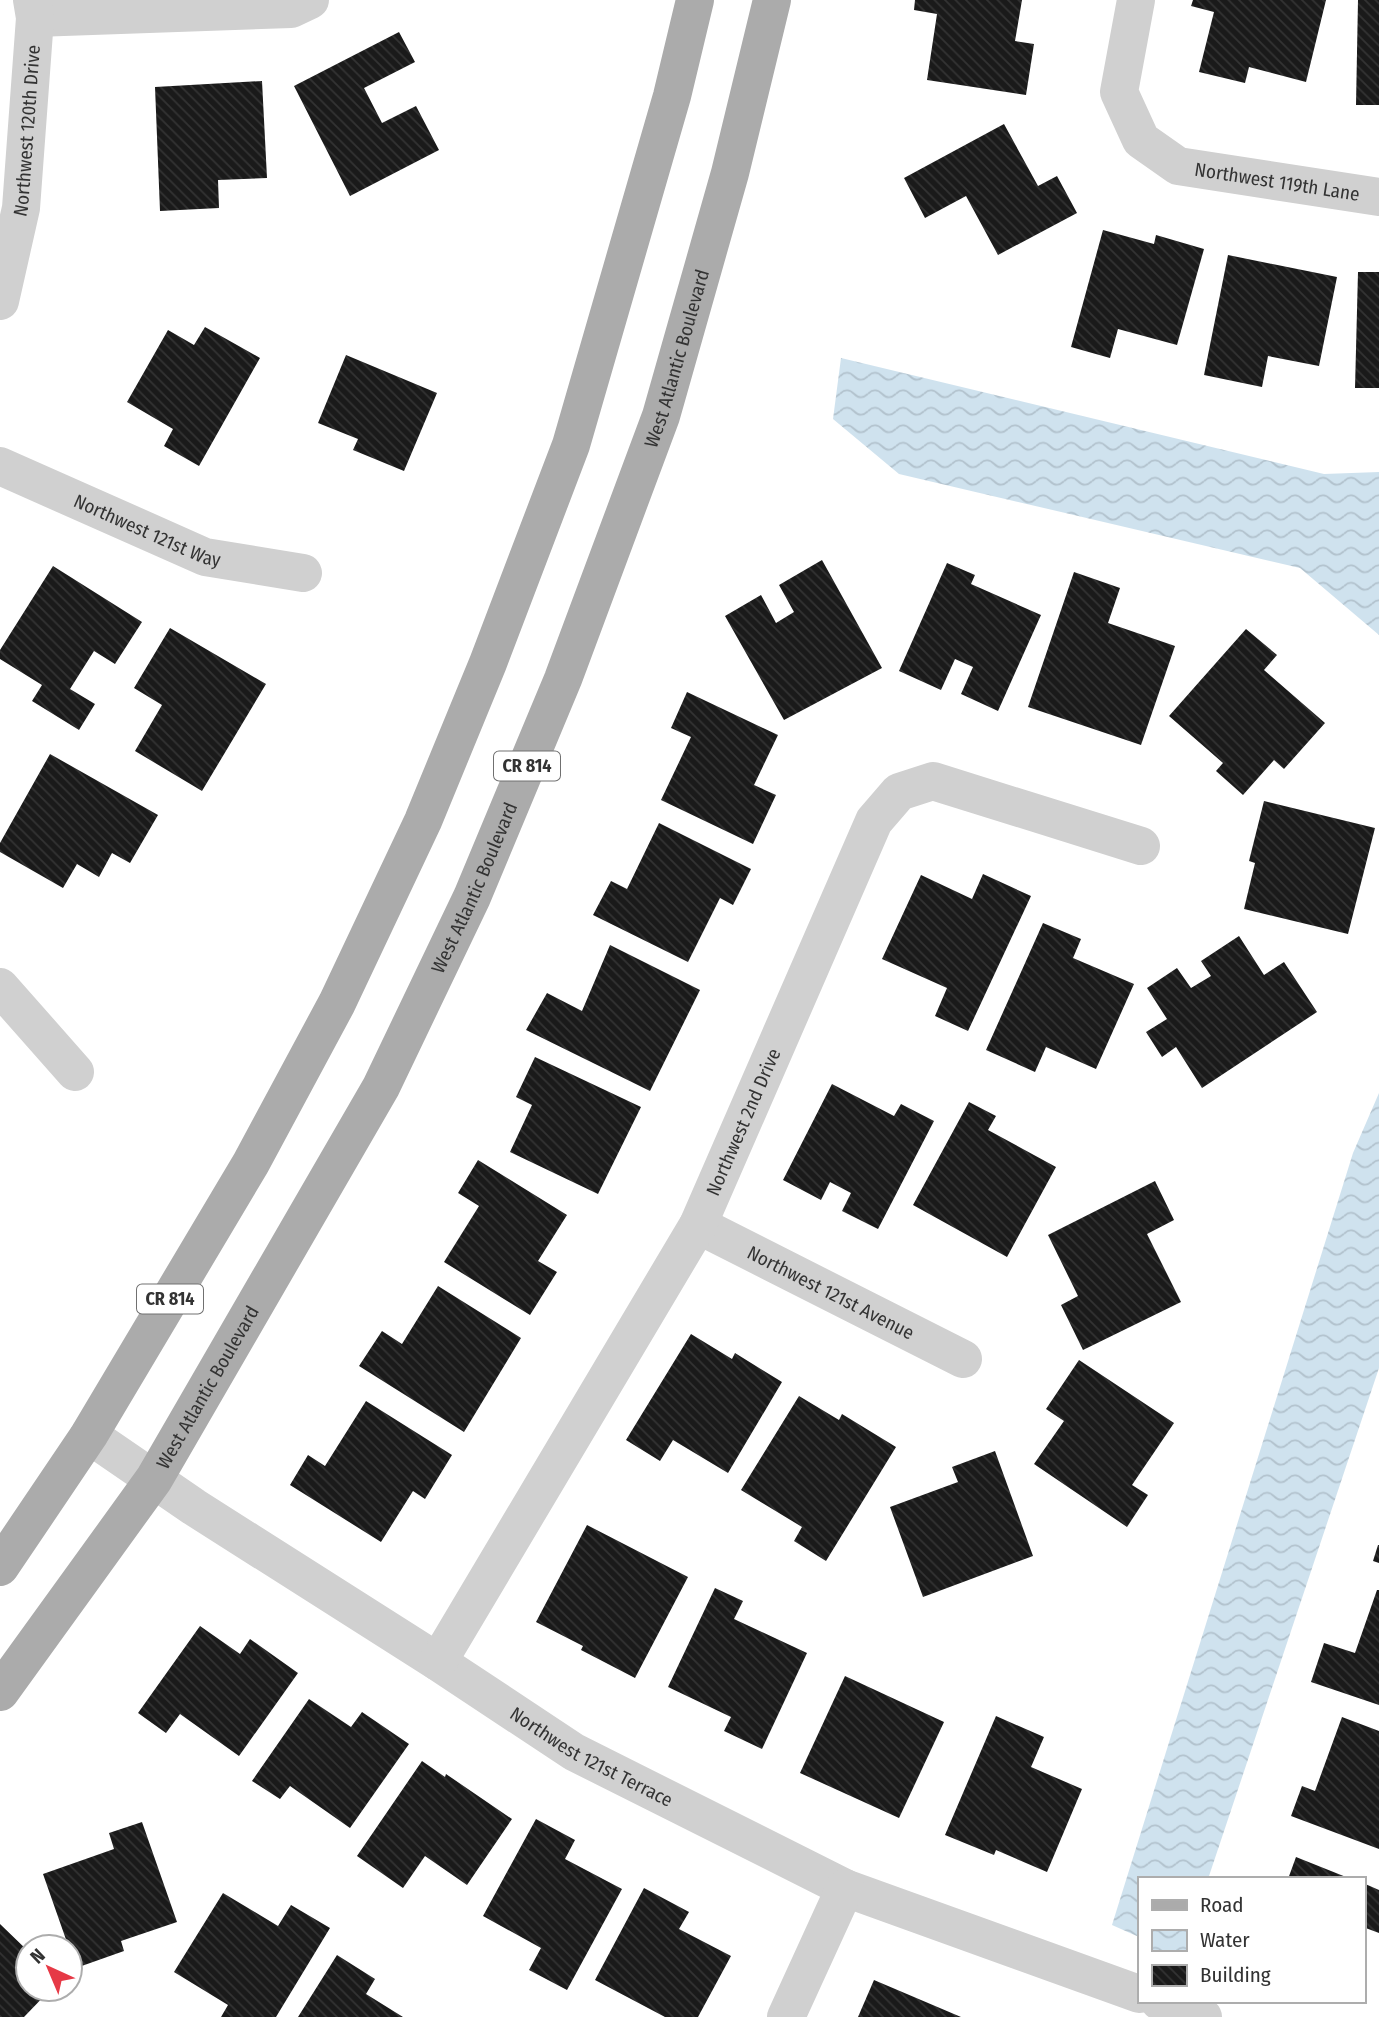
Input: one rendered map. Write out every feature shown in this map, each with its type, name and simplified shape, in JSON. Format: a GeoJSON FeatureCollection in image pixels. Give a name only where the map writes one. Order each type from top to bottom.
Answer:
{"type":"FeatureCollection","features":[{"type":"Feature","properties":{"kind":"main road","name":"CR 814"},"geometry":{"type":"LineString","coordinates":[[0,1567],[89,1435],[251,1163],[337,1003],[424,821],[571,445],[671,96],[695,0]]}},
{"type":"Feature","properties":{"kind":"main road","name":"West Atlantic Boulevard"},"geometry":{"type":"LineString","coordinates":[[0,1692],[154,1479],[381,1087],[472,897],[558,692],[662,416],[730,173],[772,0]]}},
{"type":"Feature","properties":{"kind":"street"},"geometry":{"type":"LineString","coordinates":[[34,9],[291,9],[310,0]]}},
{"type":"Feature","properties":{"kind":"street","name":"Northwest 119th Lane"},"geometry":{"type":"LineString","coordinates":[[1136,0],[1119,92],[1140,140],[1178,166],[1379,197]]}},
{"type":"Feature","properties":{"kind":"street","name":"Northwest 120th Drive"},"geometry":{"type":"LineString","coordinates":[[0,301],[21,208],[34,9]]}},
{"type":"Feature","properties":{"kind":"street","name":"Northwest 121st Way"},"geometry":{"type":"LineString","coordinates":[[0,466],[205,557],[303,573]]}},
{"type":"Feature","properties":{"kind":"street","name":"Northwest 2nd Drive"},"geometry":{"type":"LineString","coordinates":[[438,1661],[698,1225],[874,821],[899,792],[933,780],[1141,846]]}},
{"type":"Feature","properties":{"kind":"street"},"geometry":{"type":"LineString","coordinates":[[0,987],[75,1072]]}},
{"type":"Feature","properties":{"kind":"street","name":"Northwest 121st Avenue"},"geometry":{"type":"LineString","coordinates":[[698,1225],[963,1359]]}},
{"type":"Feature","properties":{"kind":"street","name":"Northwest 121st Terrace"},"geometry":{"type":"LineString","coordinates":[[89,1435],[194,1507],[438,1661],[574,1752],[845,1888],[1138,1994]]}},
{"type":"Feature","properties":{"kind":"street"},"geometry":{"type":"LineString","coordinates":[[786,2017],[845,1888]]}},
{"type":"Feature","properties":{"kind":"street"},"geometry":{"type":"LineString","coordinates":[[1164,2003],[1203,2017]]}},
{"type":"Feature","properties":{"kind":"water"},"geometry":{"type":"Polygon","coordinates":[[[841,358],[1324,474],[1379,472],[1379,635],[1300,568],[899,474],[833,419],[841,358]]]}},
{"type":"Feature","properties":{"kind":"water"},"geometry":{"type":"Polygon","coordinates":[[[1379,1093],[1379,1368],[1209,1877],[1138,1877],[1138,1937],[1112,1925],[1353,1153],[1379,1093]]]}},
{"type":"Feature","properties":{"kind":"building"},"geometry":{"type":"Polygon","coordinates":[[[915,0],[1022,0],[1015,41],[1034,44],[1026,95],[927,80],[937,14],[914,10],[915,0]]]}},
{"type":"Feature","properties":{"kind":"building"},"geometry":{"type":"Polygon","coordinates":[[[1193,0],[1326,0],[1306,82],[1249,67],[1245,83],[1199,72],[1214,12],[1191,6],[1193,0]]]}},
{"type":"Feature","properties":{"kind":"building"},"geometry":{"type":"Polygon","coordinates":[[[1358,0],[1379,0],[1379,105],[1356,105],[1358,0]]]}},
{"type":"Feature","properties":{"kind":"building"},"geometry":{"type":"Polygon","coordinates":[[[399,32],[415,62],[364,88],[382,123],[416,106],[439,150],[350,196],[294,86],[399,32]]]}},
{"type":"Feature","properties":{"kind":"building"},"geometry":{"type":"Polygon","coordinates":[[[262,81],[267,178],[218,180],[219,208],[160,211],[155,87],[262,81]]]}},
{"type":"Feature","properties":{"kind":"building"},"geometry":{"type":"Polygon","coordinates":[[[1004,124],[1038,186],[1057,176],[1077,213],[998,255],[966,196],[925,218],[904,178],[1004,124]]]}},
{"type":"Feature","properties":{"kind":"building"},"geometry":{"type":"Polygon","coordinates":[[[1103,230],[1154,244],[1156,235],[1204,249],[1177,345],[1118,329],[1110,358],[1071,347],[1103,230]]]}},
{"type":"Feature","properties":{"kind":"building"},"geometry":{"type":"Polygon","coordinates":[[[1228,255],[1337,277],[1319,366],[1268,356],[1262,387],[1204,375],[1228,255]]]}},
{"type":"Feature","properties":{"kind":"building"},"geometry":{"type":"Polygon","coordinates":[[[1358,272],[1379,272],[1379,388],[1355,388],[1358,272]]]}},
{"type":"Feature","properties":{"kind":"building"},"geometry":{"type":"Polygon","coordinates":[[[205,327],[260,358],[199,466],[164,446],[173,429],[127,402],[168,330],[194,345],[205,327]]]}},
{"type":"Feature","properties":{"kind":"building"},"geometry":{"type":"Polygon","coordinates":[[[346,355],[437,393],[404,471],[353,450],[358,439],[318,423],[346,355]]]}},
{"type":"Feature","properties":{"kind":"building"},"geometry":{"type":"Polygon","coordinates":[[[822,560],[882,668],[784,720],[725,616],[761,595],[776,623],[794,612],[779,585],[822,560]]]}},
{"type":"Feature","properties":{"kind":"building"},"geometry":{"type":"Polygon","coordinates":[[[947,563],[975,575],[971,584],[1041,615],[998,711],[961,694],[973,667],[955,659],[941,690],[899,671],[947,563]]]}},
{"type":"Feature","properties":{"kind":"building"},"geometry":{"type":"Polygon","coordinates":[[[53,566],[142,622],[115,664],[94,651],[70,689],[95,704],[79,730],[32,701],[42,685],[0,659],[0,650],[53,566]]]}},
{"type":"Feature","properties":{"kind":"building"},"geometry":{"type":"Polygon","coordinates":[[[1074,572],[1120,588],[1108,623],[1175,646],[1141,745],[1028,707],[1074,572]]]}},
{"type":"Feature","properties":{"kind":"building"},"geometry":{"type":"Polygon","coordinates":[[[170,628],[266,684],[202,791],[135,751],[162,705],[134,688],[170,628]]]}},
{"type":"Feature","properties":{"kind":"building"},"geometry":{"type":"Polygon","coordinates":[[[1246,629],[1277,655],[1264,670],[1325,723],[1284,769],[1274,760],[1243,795],[1216,771],[1223,763],[1169,716],[1246,629]]]}},
{"type":"Feature","properties":{"kind":"building"},"geometry":{"type":"Polygon","coordinates":[[[687,692],[778,735],[754,785],[776,795],[753,844],[661,800],[691,737],[671,728],[687,692]]]}},
{"type":"Feature","properties":{"kind":"building"},"geometry":{"type":"Polygon","coordinates":[[[50,754],[158,815],[130,863],[112,853],[99,877],[77,864],[63,888],[0,852],[0,843],[50,754]]]}},
{"type":"Feature","properties":{"kind":"building"},"geometry":{"type":"Polygon","coordinates":[[[1264,801],[1375,828],[1348,934],[1244,909],[1255,863],[1249,861],[1264,801]]]}},
{"type":"Feature","properties":{"kind":"building"},"geometry":{"type":"Polygon","coordinates":[[[659,823],[751,869],[733,905],[720,898],[688,962],[593,915],[611,881],[627,889],[659,823]]]}},
{"type":"Feature","properties":{"kind":"building"},"geometry":{"type":"Polygon","coordinates":[[[983,874],[1031,896],[968,1031],[935,1016],[947,988],[882,959],[921,875],[972,899],[983,874]]]}},
{"type":"Feature","properties":{"kind":"building"},"geometry":{"type":"Polygon","coordinates":[[[1043,923],[1081,939],[1073,958],[1134,984],[1096,1069],[1046,1047],[1035,1072],[986,1050],[1043,923]]]}},
{"type":"Feature","properties":{"kind":"building"},"geometry":{"type":"Polygon","coordinates":[[[1239,936],[1264,975],[1284,962],[1317,1012],[1202,1088],[1176,1047],[1162,1057],[1146,1032],[1167,1019],[1147,988],[1177,968],[1191,988],[1211,976],[1201,961],[1239,936]]]}},
{"type":"Feature","properties":{"kind":"building"},"geometry":{"type":"Polygon","coordinates":[[[610,945],[700,990],[650,1091],[526,1030],[547,993],[582,1011],[610,945]]]}},
{"type":"Feature","properties":{"kind":"building"},"geometry":{"type":"Polygon","coordinates":[[[535,1057],[641,1107],[598,1194],[510,1152],[532,1105],[516,1097],[535,1057]]]}},
{"type":"Feature","properties":{"kind":"building"},"geometry":{"type":"Polygon","coordinates":[[[832,1084],[894,1116],[901,1104],[934,1121],[878,1229],[842,1211],[851,1193],[830,1182],[821,1200],[783,1180],[832,1084]]]}},
{"type":"Feature","properties":{"kind":"building"},"geometry":{"type":"Polygon","coordinates":[[[969,1102],[996,1116],[988,1130],[1056,1167],[1007,1257],[913,1205],[969,1102]]]}},
{"type":"Feature","properties":{"kind":"building"},"geometry":{"type":"Polygon","coordinates":[[[478,1160],[567,1215],[538,1261],[557,1272],[530,1315],[444,1262],[479,1206],[458,1193],[478,1160]]]}},
{"type":"Feature","properties":{"kind":"building"},"geometry":{"type":"Polygon","coordinates":[[[1155,1181],[1174,1220],[1147,1234],[1181,1302],[1083,1350],[1061,1305],[1078,1296],[1048,1235],[1155,1181]]]}},
{"type":"Feature","properties":{"kind":"building"},"geometry":{"type":"Polygon","coordinates":[[[438,1286],[521,1338],[464,1432],[359,1366],[382,1331],[402,1344],[438,1286]]]}},
{"type":"Feature","properties":{"kind":"building"},"geometry":{"type":"Polygon","coordinates":[[[691,1334],[732,1359],[735,1353],[782,1382],[728,1473],[673,1440],[660,1461],[626,1440],[691,1334]]]}},
{"type":"Feature","properties":{"kind":"building"},"geometry":{"type":"Polygon","coordinates":[[[1079,1360],[1174,1423],[1132,1485],[1148,1495],[1127,1527],[1034,1464],[1064,1421],[1046,1409],[1079,1360]]]}},
{"type":"Feature","properties":{"kind":"building"},"geometry":{"type":"Polygon","coordinates":[[[799,1396],[839,1420],[842,1414],[896,1447],[826,1561],[794,1541],[802,1527],[741,1490],[799,1396]]]}},
{"type":"Feature","properties":{"kind":"building"},"geometry":{"type":"Polygon","coordinates":[[[366,1401],[452,1455],[425,1499],[413,1491],[381,1542],[290,1485],[308,1455],[325,1466],[366,1401]]]}},
{"type":"Feature","properties":{"kind":"building"},"geometry":{"type":"Polygon","coordinates":[[[995,1451],[1033,1556],[923,1597],[890,1507],[958,1482],[952,1467],[995,1451]]]}},
{"type":"Feature","properties":{"kind":"building"},"geometry":{"type":"Polygon","coordinates":[[[587,1525],[688,1577],[635,1678],[581,1650],[583,1646],[536,1622],[587,1525]]]}},
{"type":"Feature","properties":{"kind":"building"},"geometry":{"type":"Polygon","coordinates":[[[1379,1545],[1379,1563],[1373,1561],[1379,1545]]]}},
{"type":"Feature","properties":{"kind":"building"},"geometry":{"type":"Polygon","coordinates":[[[715,1588],[743,1601],[734,1619],[807,1653],[762,1749],[724,1731],[731,1717],[668,1687],[715,1588]]]}},
{"type":"Feature","properties":{"kind":"building"},"geometry":{"type":"Polygon","coordinates":[[[1377,1590],[1379,1705],[1311,1682],[1324,1643],[1355,1653],[1377,1590]]]}},
{"type":"Feature","properties":{"kind":"building"},"geometry":{"type":"Polygon","coordinates":[[[200,1626],[240,1654],[250,1639],[298,1673],[239,1756],[180,1714],[166,1733],[138,1713],[200,1626]]]}},
{"type":"Feature","properties":{"kind":"building"},"geometry":{"type":"Polygon","coordinates":[[[845,1676],[944,1722],[899,1818],[800,1773],[845,1676]]]}},
{"type":"Feature","properties":{"kind":"building"},"geometry":{"type":"Polygon","coordinates":[[[309,1699],[351,1727],[362,1712],[409,1744],[350,1828],[290,1786],[280,1799],[252,1781],[309,1699]]]}},
{"type":"Feature","properties":{"kind":"building"},"geometry":{"type":"Polygon","coordinates":[[[996,1716],[1044,1737],[1031,1767],[1082,1789],[1047,1872],[996,1850],[994,1855],[945,1835],[996,1716]]]}},
{"type":"Feature","properties":{"kind":"building"},"geometry":{"type":"Polygon","coordinates":[[[1342,1717],[1379,1731],[1379,1849],[1291,1816],[1302,1786],[1315,1791],[1342,1717]]]}},
{"type":"Feature","properties":{"kind":"building"},"geometry":{"type":"Polygon","coordinates":[[[422,1761],[512,1819],[467,1885],[425,1856],[403,1888],[357,1856],[422,1761]]]}},
{"type":"Feature","properties":{"kind":"building"},"geometry":{"type":"Polygon","coordinates":[[[536,1819],[575,1840],[565,1859],[622,1889],[567,1990],[529,1970],[541,1948],[483,1916],[536,1819]]]}},
{"type":"Feature","properties":{"kind":"building"},"geometry":{"type":"Polygon","coordinates":[[[142,1822],[177,1922],[121,1941],[124,1951],[84,1965],[84,1933],[64,1933],[43,1874],[114,1849],[109,1833],[142,1822]]]}},
{"type":"Feature","properties":{"kind":"building"},"geometry":{"type":"Polygon","coordinates":[[[1296,1857],[1346,1877],[1289,1877],[1296,1857]]]}},
{"type":"Feature","properties":{"kind":"building"},"geometry":{"type":"Polygon","coordinates":[[[1365,1884],[1379,1890],[1379,1933],[1365,1928],[1365,1884]]]}},
{"type":"Feature","properties":{"kind":"building"},"geometry":{"type":"Polygon","coordinates":[[[644,1888],[689,1912],[679,1929],[731,1956],[698,2017],[665,2017],[595,1980],[644,1888]]]}},
{"type":"Feature","properties":{"kind":"building"},"geometry":{"type":"Polygon","coordinates":[[[223,1893],[278,1926],[291,1905],[330,1928],[276,2017],[221,2017],[228,2005],[174,1972],[223,1893]]]}},
{"type":"Feature","properties":{"kind":"building"},"geometry":{"type":"Polygon","coordinates":[[[0,1924],[14,1938],[14,2003],[38,2003],[24,2017],[0,2017],[0,1924]]]}},
{"type":"Feature","properties":{"kind":"building"},"geometry":{"type":"Polygon","coordinates":[[[337,1955],[375,1979],[366,1994],[403,2017],[298,2017],[337,1955]]]}},
{"type":"Feature","properties":{"kind":"building"},"geometry":{"type":"Polygon","coordinates":[[[874,1980],[961,2017],[858,2017],[874,1980]]]}}]}
